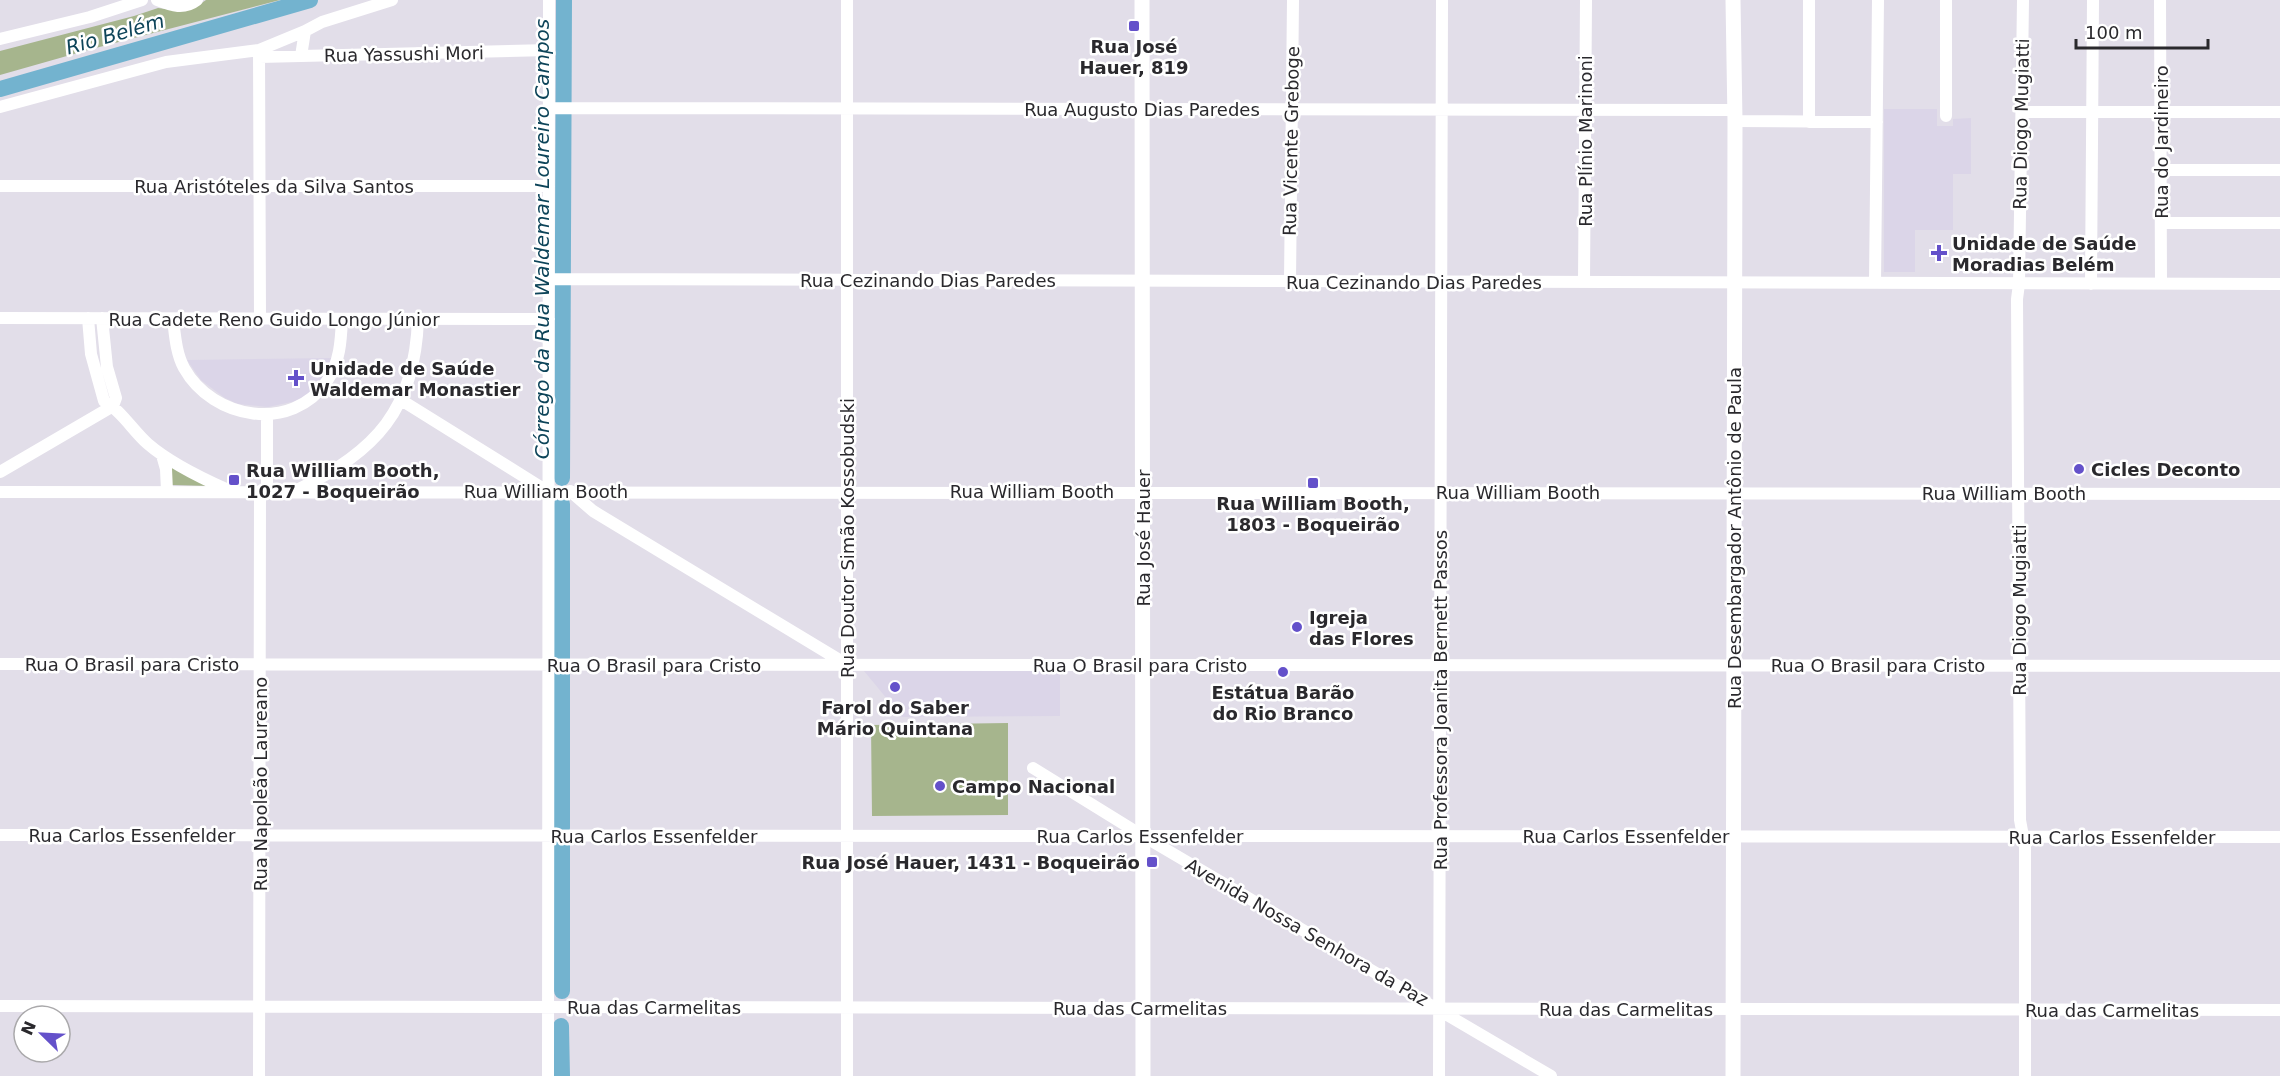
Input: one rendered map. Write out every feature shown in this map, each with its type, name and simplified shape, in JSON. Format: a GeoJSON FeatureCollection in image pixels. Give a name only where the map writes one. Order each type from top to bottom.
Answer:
{"type":"FeatureCollection","features":[{"type":"Feature","properties":{"kind":"main road","name":"Rua José Hauer"},"geometry":{"type":"LineString","coordinates":[[1142,0],[1143,1076]]}},
{"type":"Feature","properties":{"kind":"main road","name":"Rua Desembargador Antônio de Paula"},"geometry":{"type":"LineString","coordinates":[[1733,0],[1735,116],[1733,1076]]}},
{"type":"Feature","properties":{"kind":"street"},"geometry":{"type":"LineString","coordinates":[[0,39],[90,17],[142,0]]}},
{"type":"Feature","properties":{"kind":"street"},"geometry":{"type":"LineString","coordinates":[[158,0],[172,6],[182,7],[198,0]]}},
{"type":"Feature","properties":{"kind":"street"},"geometry":{"type":"LineString","coordinates":[[0,107],[166,62],[259,54],[322,22],[392,0]]}},
{"type":"Feature","properties":{"kind":"street"},"geometry":{"type":"LineString","coordinates":[[548,1076],[548,836],[558,664],[548,491],[549,319],[553,279],[549,186],[553,108],[549,51],[549,0]]}},
{"type":"Feature","properties":{"kind":"street","name":"Rua Doutor Simão Kossobudski"},"geometry":{"type":"LineString","coordinates":[[847,0],[848,1076]]}},
{"type":"Feature","properties":{"kind":"street","name":"Rua Vicente Greboge"},"geometry":{"type":"LineString","coordinates":[[1290,281],[1293,0]]}},
{"type":"Feature","properties":{"kind":"street","name":"Rua Professora Joanita Bernett Passos"},"geometry":{"type":"LineString","coordinates":[[1439,1076],[1442,0]]}},
{"type":"Feature","properties":{"kind":"street","name":"Rua Plínio Marinoni"},"geometry":{"type":"LineString","coordinates":[[1584,282],[1586,0]]}},
{"type":"Feature","properties":{"kind":"street"},"geometry":{"type":"LineString","coordinates":[[1809,0],[1809,122]]}},
{"type":"Feature","properties":{"kind":"street"},"geometry":{"type":"LineString","coordinates":[[1875,283],[1878,0]]}},
{"type":"Feature","properties":{"kind":"street"},"geometry":{"type":"LineString","coordinates":[[1946,0],[1946,116]]}},
{"type":"Feature","properties":{"kind":"street","name":"Rua Diogo Mugiatti"},"geometry":{"type":"LineString","coordinates":[[2023,0],[2017,299],[2020,820],[2025,847],[2025,1076]]}},
{"type":"Feature","properties":{"kind":"street"},"geometry":{"type":"LineString","coordinates":[[2091,284],[2093,0]]}},
{"type":"Feature","properties":{"kind":"street","name":"Rua do Jardineiro"},"geometry":{"type":"LineString","coordinates":[[2160,0],[2161,284]]}},
{"type":"Feature","properties":{"kind":"street"},"geometry":{"type":"LineString","coordinates":[[301,56],[305,32]]}},
{"type":"Feature","properties":{"kind":"street","name":"Rua Yassushi Mori"},"geometry":{"type":"LineString","coordinates":[[259,54],[301,56],[549,51]]}},
{"type":"Feature","properties":{"kind":"street"},"geometry":{"type":"LineString","coordinates":[[259,54],[261,319]]}},
{"type":"Feature","properties":{"kind":"street","name":"Rua Augusto Dias Paredes"},"geometry":{"type":"LineString","coordinates":[[553,108],[1585,110],[1735,116],[1809,122],[1877,122]]}},
{"type":"Feature","properties":{"kind":"street"},"geometry":{"type":"LineString","coordinates":[[2022,112],[2280,112]]}},
{"type":"Feature","properties":{"kind":"street"},"geometry":{"type":"LineString","coordinates":[[2161,170],[2280,170]]}},
{"type":"Feature","properties":{"kind":"street","name":"Rua Aristóteles da Silva Santos"},"geometry":{"type":"LineString","coordinates":[[0,186],[549,186]]}},
{"type":"Feature","properties":{"kind":"street"},"geometry":{"type":"LineString","coordinates":[[2161,223],[2280,224]]}},
{"type":"Feature","properties":{"kind":"street","name":"Rua Cezinando Dias Paredes"},"geometry":{"type":"LineString","coordinates":[[553,279],[2280,284]]}},
{"type":"Feature","properties":{"kind":"street","name":"Rua Cadete Reno Guido Longo Júnior"},"geometry":{"type":"LineString","coordinates":[[0,318],[549,319]]}},
{"type":"Feature","properties":{"kind":"street"},"geometry":{"type":"LineString","coordinates":[[88,318],[94,371],[104,401],[113,406],[136,432],[162,455],[232,491]]}},
{"type":"Feature","properties":{"kind":"street"},"geometry":{"type":"LineString","coordinates":[[0,472],[113,406],[116,398],[107,368],[102,318]]}},
{"type":"Feature","properties":{"kind":"street"},"geometry":{"type":"LineString","coordinates":[[173,318],[178,352],[193,381],[213,398],[235,410],[267,416],[294,409],[319,392],[335,367],[341,341],[342,319]]}},
{"type":"Feature","properties":{"kind":"street"},"geometry":{"type":"LineString","coordinates":[[294,491],[340,466],[381,431],[401,400],[415,359],[418,319]]}},
{"type":"Feature","properties":{"kind":"street"},"geometry":{"type":"LineString","coordinates":[[94,371],[107,368]]}},
{"type":"Feature","properties":{"kind":"street"},"geometry":{"type":"LineString","coordinates":[[401,400],[548,491]]}},
{"type":"Feature","properties":{"kind":"street","name":"Rua Napoleão Laureano"},"geometry":{"type":"LineString","coordinates":[[259,1076],[260,664],[263,491],[267,416]]}},
{"type":"Feature","properties":{"kind":"street"},"geometry":{"type":"LineString","coordinates":[[162,455],[166,470],[167,491]]}},
{"type":"Feature","properties":{"kind":"street"},"geometry":{"type":"LineString","coordinates":[[570,491],[593,511],[847,665]]}},
{"type":"Feature","properties":{"kind":"street","name":"Rua William Booth"},"geometry":{"type":"LineString","coordinates":[[0,492],[1142,491],[2280,494]]}},
{"type":"Feature","properties":{"kind":"street","name":"Rua O Brasil para Cristo"},"geometry":{"type":"LineString","coordinates":[[0,664],[2280,666]]}},
{"type":"Feature","properties":{"kind":"street","name":"Avenida Nossa Senhora da Paz"},"geometry":{"type":"LineString","coordinates":[[1033,768],[1143,836],[1551,1076]]}},
{"type":"Feature","properties":{"kind":"street","name":"Rua Carlos Essenfelder"},"geometry":{"type":"LineString","coordinates":[[0,835],[2280,837]]}},
{"type":"Feature","properties":{"kind":"street","name":"Rua das Carmelitas"},"geometry":{"type":"LineString","coordinates":[[0,1006],[2280,1010]]}},
{"type":"Feature","properties":{"kind":"shaded area"},"geometry":{"type":"Polygon","coordinates":[[[1884,109],[1937,109],[1937,126],[1953,126],[1953,119],[1971,118],[1971,174],[1953,174],[1953,230],[1915,230],[1915,272],[1884,272],[1884,109]]]}},
{"type":"Feature","properties":{"kind":"shaded area"},"geometry":{"type":"Polygon","coordinates":[[[334,358],[328,372],[309,394],[296,401],[268,407],[238,404],[225,398],[201,380],[187,360],[334,358]]]}},
{"type":"Feature","properties":{"kind":"shaded area"},"geometry":{"type":"Polygon","coordinates":[[[1060,670],[1060,716],[902,717],[864,671],[1060,670]]]}},
{"type":"Feature","properties":{"kind":"green space"},"geometry":{"type":"Polygon","coordinates":[[[206,0],[280,0],[0,75],[0,51],[158,8],[183,11],[206,0]]]}},
{"type":"Feature","properties":{"kind":"green space"},"geometry":{"type":"Polygon","coordinates":[[[169,465],[210,486],[172,485],[169,465]]]}},
{"type":"Feature","properties":{"kind":"green space","name":"Campo Nacional"},"geometry":{"type":"Polygon","coordinates":[[[1008,723],[1008,815],[872,816],[871,725],[1008,723]]]}},
{"type":"Feature","properties":{"kind":"waterway","name":"Rio Belém"},"geometry":{"type":"LineString","coordinates":[[0,89],[310,0]]}},
{"type":"Feature","properties":{"kind":"waterway","name":"Córrego da Rua Waldemar Loureiro Campos"},"geometry":{"type":"LineString","coordinates":[[562,478],[564,0]]}},
{"type":"Feature","properties":{"kind":"waterway","name":"Córrego da Rua Waldemar Loureiro Campos"},"geometry":{"type":"LineString","coordinates":[[562,504],[562,828]]}},
{"type":"Feature","properties":{"kind":"waterway","name":"Córrego da Rua Waldemar Loureiro Campos"},"geometry":{"type":"LineString","coordinates":[[562,841],[562,991]]}},
{"type":"Feature","properties":{"kind":"waterway","name":"Córrego da Rua Waldemar Loureiro Campos"},"geometry":{"type":"LineString","coordinates":[[561,1026],[562,1076]]}},
{"type":"Feature","properties":{"kind":"place","name":"Rua José Hauer, 819"},"geometry":{"type":"Point","coordinates":[1134,26]}},
{"type":"Feature","properties":{"kind":"place","name":"Unidade de Saúde Moradias Belém"},"geometry":{"type":"Point","coordinates":[1939,253]}},
{"type":"Feature","properties":{"kind":"place","name":"Unidade de Saúde Waldemar Monastier"},"geometry":{"type":"Point","coordinates":[296,378]}},
{"type":"Feature","properties":{"kind":"place","name":"Cicles Deconto"},"geometry":{"type":"Point","coordinates":[2079,469]}},
{"type":"Feature","properties":{"kind":"place","name":"Rua William Booth, 1027 - Boqueirão"},"geometry":{"type":"Point","coordinates":[234,480]}},
{"type":"Feature","properties":{"kind":"place","name":"Rua William Booth, 1803 - Boqueirão"},"geometry":{"type":"Point","coordinates":[1313,483]}},
{"type":"Feature","properties":{"kind":"place","name":"Igreja das Flores"},"geometry":{"type":"Point","coordinates":[1297,627]}},
{"type":"Feature","properties":{"kind":"place","name":"Estátua Barão do Rio Branco"},"geometry":{"type":"Point","coordinates":[1283,672]}},
{"type":"Feature","properties":{"kind":"place","name":"Farol do Saber Mário Quintana"},"geometry":{"type":"Point","coordinates":[895,687]}},
{"type":"Feature","properties":{"kind":"place","name":"Campo Nacional"},"geometry":{"type":"Point","coordinates":[940,786]}},
{"type":"Feature","properties":{"kind":"place","name":"Rua José Hauer, 1431 - Boqueirão"},"geometry":{"type":"Point","coordinates":[1152,862]}}]}
